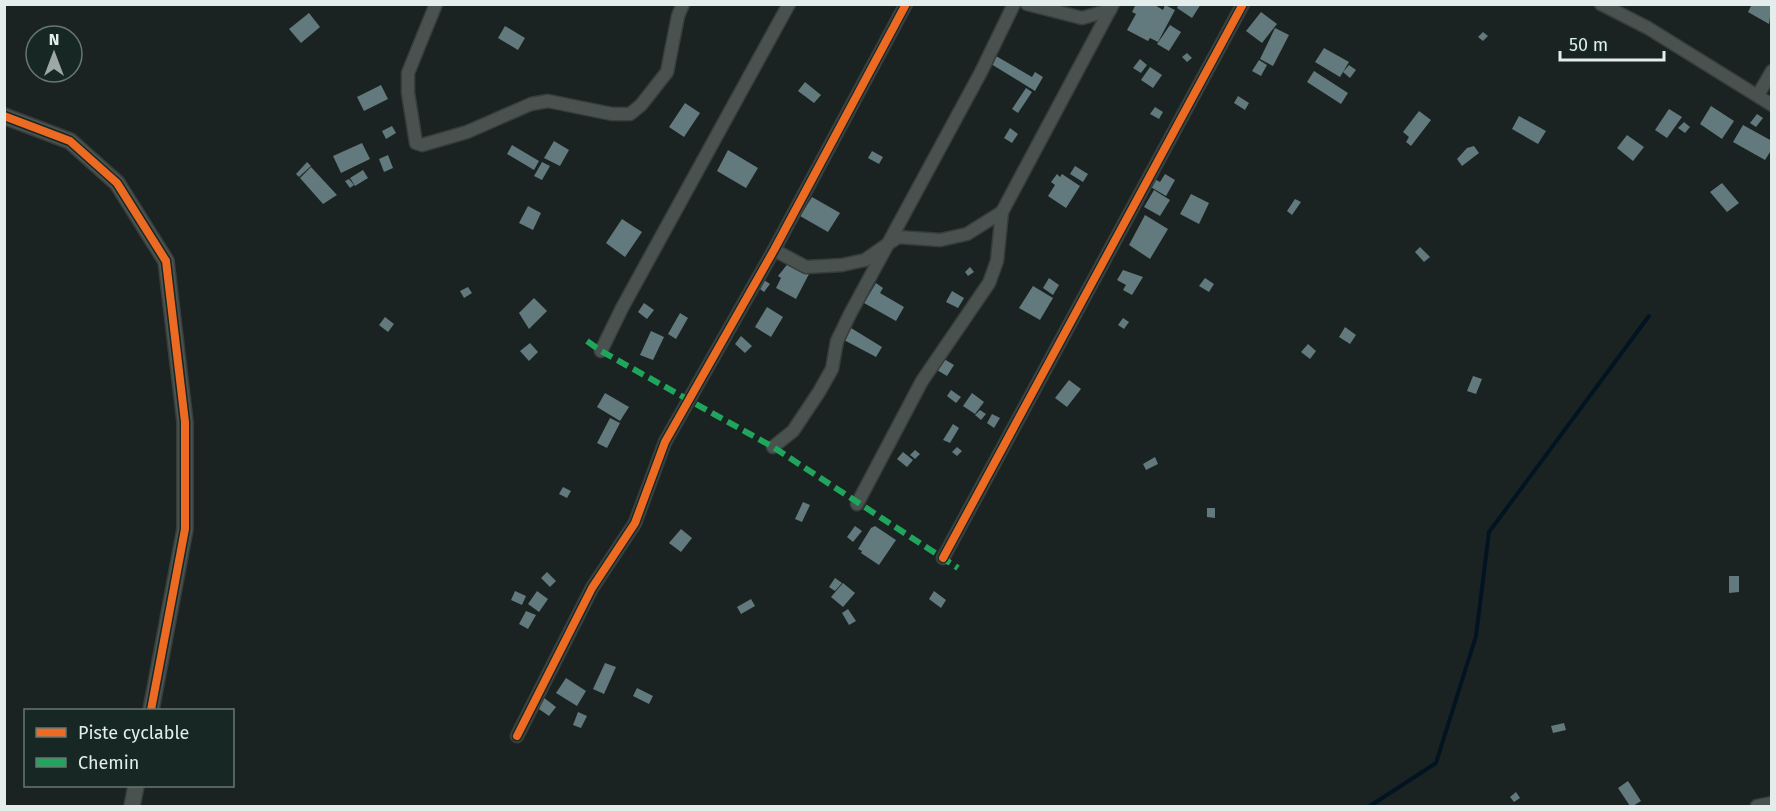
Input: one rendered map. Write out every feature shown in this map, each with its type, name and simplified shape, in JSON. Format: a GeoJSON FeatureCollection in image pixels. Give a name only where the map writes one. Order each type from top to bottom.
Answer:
{"type":"FeatureCollection","features":[{"type":"Feature","properties":{"kind":"street"},"geometry":{"type":"LineString","coordinates":[[436,4],[408,73],[408,93],[416,143],[422,145],[467,132],[531,104],[548,101],[612,114],[630,114],[641,105],[667,72],[678,16],[683,4]]}},
{"type":"Feature","properties":{"kind":"street"},"geometry":{"type":"LineString","coordinates":[[601,351],[622,308],[789,4]]}},
{"type":"Feature","properties":{"kind":"street"},"geometry":{"type":"LineString","coordinates":[[517,736],[592,588],[635,523],[665,442],[774,250],[906,4]]}},
{"type":"Feature","properties":{"kind":"street"},"geometry":{"type":"LineString","coordinates":[[773,447],[793,431],[832,369],[837,341],[850,314],[1014,4]]}},
{"type":"Feature","properties":{"kind":"street"},"geometry":{"type":"LineString","coordinates":[[1027,4],[1082,18],[1112,7]]}},
{"type":"Feature","properties":{"kind":"street"},"geometry":{"type":"LineString","coordinates":[[943,558],[1243,4]]}},
{"type":"Feature","properties":{"kind":"street"},"geometry":{"type":"LineString","coordinates":[[1601,4],[1648,28],[1772,105]]}},
{"type":"Feature","properties":{"kind":"street"},"geometry":{"type":"LineString","coordinates":[[857,504],[922,381],[988,283],[999,252],[1002,212],[1112,7]]}},
{"type":"Feature","properties":{"kind":"street"},"geometry":{"type":"LineString","coordinates":[[1758,95],[1772,71]]}},
{"type":"Feature","properties":{"kind":"street"},"geometry":{"type":"LineString","coordinates":[[4,116],[69,141],[117,183],[166,261],[185,422],[185,529],[151,709]]}},
{"type":"Feature","properties":{"kind":"street"},"geometry":{"type":"LineString","coordinates":[[774,250],[806,267],[865,260],[887,247],[898,237],[940,240],[967,234],[1002,212]]}},
{"type":"Feature","properties":{"kind":"street"},"geometry":{"type":"LineString","coordinates":[[132,807],[136,787]]}},
{"type":"Feature","properties":{"kind":"street"},"geometry":{"type":"LineString","coordinates":[[1757,807],[1772,803]]}},
{"type":"Feature","properties":{"kind":"building"},"geometry":{"type":"Polygon","coordinates":[[[1136,4],[1153,4],[1163,10],[1165,5],[1175,10],[1158,42],[1150,38],[1148,41],[1127,30],[1136,14],[1132,12],[1136,4]]]}},
{"type":"Feature","properties":{"kind":"building"},"geometry":{"type":"Polygon","coordinates":[[[1179,4],[1201,4],[1192,18],[1177,8],[1179,4]]]}},
{"type":"Feature","properties":{"kind":"building"},"geometry":{"type":"Polygon","coordinates":[[[1752,4],[1772,4],[1769,24],[1748,12],[1752,4]]]}},
{"type":"Feature","properties":{"kind":"building"},"geometry":{"type":"Polygon","coordinates":[[[1261,12],[1277,24],[1262,43],[1246,31],[1261,12]]]}},
{"type":"Feature","properties":{"kind":"building"},"geometry":{"type":"Polygon","coordinates":[[[309,13],[320,27],[301,43],[289,29],[309,13]]]}},
{"type":"Feature","properties":{"kind":"building"},"geometry":{"type":"Polygon","coordinates":[[[1170,25],[1181,32],[1169,51],[1157,44],[1170,25]]]}},
{"type":"Feature","properties":{"kind":"building"},"geometry":{"type":"Polygon","coordinates":[[[505,26],[525,38],[518,50],[498,38],[505,26]]]}},
{"type":"Feature","properties":{"kind":"building"},"geometry":{"type":"Polygon","coordinates":[[[1275,28],[1289,35],[1273,66],[1260,59],[1275,28]]]}},
{"type":"Feature","properties":{"kind":"building"},"geometry":{"type":"Polygon","coordinates":[[[1483,32],[1488,36],[1483,41],[1478,37],[1483,32]]]}},
{"type":"Feature","properties":{"kind":"building"},"geometry":{"type":"Polygon","coordinates":[[[1324,48],[1349,62],[1340,77],[1315,62],[1324,48]]]}},
{"type":"Feature","properties":{"kind":"building"},"geometry":{"type":"Polygon","coordinates":[[[1187,53],[1192,58],[1187,62],[1182,57],[1187,53]]]}},
{"type":"Feature","properties":{"kind":"building"},"geometry":{"type":"Polygon","coordinates":[[[996,56],[1032,77],[1035,72],[1043,77],[1035,91],[991,64],[996,56]]]}},
{"type":"Feature","properties":{"kind":"building"},"geometry":{"type":"Polygon","coordinates":[[[1140,59],[1147,65],[1141,73],[1133,68],[1140,59]]]}},
{"type":"Feature","properties":{"kind":"building"},"geometry":{"type":"Polygon","coordinates":[[[1259,60],[1267,65],[1261,76],[1252,71],[1259,60]]]}},
{"type":"Feature","properties":{"kind":"building"},"geometry":{"type":"Polygon","coordinates":[[[1349,65],[1356,70],[1350,78],[1343,72],[1349,65]]]}},
{"type":"Feature","properties":{"kind":"building"},"geometry":{"type":"Polygon","coordinates":[[[1150,67],[1162,75],[1153,88],[1141,80],[1150,67]]]}},
{"type":"Feature","properties":{"kind":"building"},"geometry":{"type":"Polygon","coordinates":[[[1314,71],[1348,93],[1341,104],[1307,82],[1314,71]]]}},
{"type":"Feature","properties":{"kind":"building"},"geometry":{"type":"Polygon","coordinates":[[[805,82],[821,95],[814,103],[798,91],[805,82]]]}},
{"type":"Feature","properties":{"kind":"building"},"geometry":{"type":"Polygon","coordinates":[[[381,85],[388,99],[364,111],[357,97],[381,85]]]}},
{"type":"Feature","properties":{"kind":"building"},"geometry":{"type":"Polygon","coordinates":[[[1026,88],[1032,92],[1018,113],[1012,109],[1026,88]]]}},
{"type":"Feature","properties":{"kind":"building"},"geometry":{"type":"Polygon","coordinates":[[[1238,96],[1249,103],[1245,110],[1234,103],[1238,96]]]}},
{"type":"Feature","properties":{"kind":"building"},"geometry":{"type":"Polygon","coordinates":[[[685,103],[700,113],[684,137],[669,127],[685,103]]]}},
{"type":"Feature","properties":{"kind":"building"},"geometry":{"type":"Polygon","coordinates":[[[1711,106],[1734,121],[1722,139],[1700,124],[1711,106]]]}},
{"type":"Feature","properties":{"kind":"building"},"geometry":{"type":"Polygon","coordinates":[[[1155,107],[1163,112],[1159,119],[1150,114],[1155,107]]]}},
{"type":"Feature","properties":{"kind":"building"},"geometry":{"type":"Polygon","coordinates":[[[1669,109],[1682,117],[1667,138],[1655,130],[1669,109]]]}},
{"type":"Feature","properties":{"kind":"building"},"geometry":{"type":"Polygon","coordinates":[[[1419,111],[1431,120],[1411,146],[1406,142],[1409,137],[1403,132],[1419,111]]]}},
{"type":"Feature","properties":{"kind":"building"},"geometry":{"type":"Polygon","coordinates":[[[1757,114],[1763,118],[1756,127],[1750,123],[1757,114]]]}},
{"type":"Feature","properties":{"kind":"building"},"geometry":{"type":"Polygon","coordinates":[[[1519,116],[1546,131],[1538,144],[1512,129],[1519,116]]]}},
{"type":"Feature","properties":{"kind":"building"},"geometry":{"type":"Polygon","coordinates":[[[1684,122],[1690,127],[1685,133],[1678,128],[1684,122]]]}},
{"type":"Feature","properties":{"kind":"building"},"geometry":{"type":"Polygon","coordinates":[[[1743,125],[1772,141],[1772,149],[1765,160],[1733,142],[1743,125]]]}},
{"type":"Feature","properties":{"kind":"building"},"geometry":{"type":"Polygon","coordinates":[[[392,126],[396,133],[386,139],[382,131],[392,126]]]}},
{"type":"Feature","properties":{"kind":"building"},"geometry":{"type":"Polygon","coordinates":[[[1010,128],[1018,134],[1012,143],[1004,138],[1010,128]]]}},
{"type":"Feature","properties":{"kind":"building"},"geometry":{"type":"Polygon","coordinates":[[[1627,135],[1644,147],[1633,161],[1617,148],[1627,135]]]}},
{"type":"Feature","properties":{"kind":"building"},"geometry":{"type":"Polygon","coordinates":[[[554,141],[569,150],[560,166],[544,158],[554,141]]]}},
{"type":"Feature","properties":{"kind":"building"},"geometry":{"type":"Polygon","coordinates":[[[362,143],[370,159],[341,173],[333,156],[362,143]]]}},
{"type":"Feature","properties":{"kind":"building"},"geometry":{"type":"Polygon","coordinates":[[[512,145],[539,161],[534,170],[507,154],[512,145]]]}},
{"type":"Feature","properties":{"kind":"building"},"geometry":{"type":"Polygon","coordinates":[[[1474,146],[1479,153],[1462,166],[1457,159],[1467,148],[1474,146]]]}},
{"type":"Feature","properties":{"kind":"building"},"geometry":{"type":"Polygon","coordinates":[[[728,150],[758,168],[746,188],[717,171],[728,150]]]}},
{"type":"Feature","properties":{"kind":"building"},"geometry":{"type":"Polygon","coordinates":[[[872,151],[883,157],[879,164],[868,158],[872,151]]]}},
{"type":"Feature","properties":{"kind":"building"},"geometry":{"type":"Polygon","coordinates":[[[388,155],[393,168],[384,172],[379,159],[388,155]]]}},
{"type":"Feature","properties":{"kind":"building"},"geometry":{"type":"Polygon","coordinates":[[[307,162],[311,166],[299,177],[296,174],[307,162]]]}},
{"type":"Feature","properties":{"kind":"building"},"geometry":{"type":"Polygon","coordinates":[[[542,162],[550,166],[542,180],[534,176],[542,162]]]}},
{"type":"Feature","properties":{"kind":"building"},"geometry":{"type":"Polygon","coordinates":[[[1075,166],[1088,174],[1083,182],[1070,174],[1075,166]]]}},
{"type":"Feature","properties":{"kind":"building"},"geometry":{"type":"Polygon","coordinates":[[[311,167],[337,195],[323,204],[300,178],[311,167]]]}},
{"type":"Feature","properties":{"kind":"building"},"geometry":{"type":"Polygon","coordinates":[[[363,170],[368,178],[355,186],[350,178],[363,170]]]}},
{"type":"Feature","properties":{"kind":"building"},"geometry":{"type":"Polygon","coordinates":[[[1057,174],[1060,177],[1062,174],[1080,186],[1066,208],[1048,196],[1055,185],[1051,182],[1057,174]]]}},
{"type":"Feature","properties":{"kind":"building"},"geometry":{"type":"Polygon","coordinates":[[[1165,174],[1175,180],[1166,196],[1149,186],[1153,178],[1160,182],[1165,174]]]}},
{"type":"Feature","properties":{"kind":"building"},"geometry":{"type":"Polygon","coordinates":[[[349,179],[354,185],[350,188],[345,181],[349,179]]]}},
{"type":"Feature","properties":{"kind":"building"},"geometry":{"type":"Polygon","coordinates":[[[1722,183],[1739,203],[1727,212],[1710,192],[1722,183]]]}},
{"type":"Feature","properties":{"kind":"building"},"geometry":{"type":"Polygon","coordinates":[[[1154,190],[1170,200],[1160,216],[1144,207],[1154,190]]]}},
{"type":"Feature","properties":{"kind":"building"},"geometry":{"type":"Polygon","coordinates":[[[1191,194],[1209,203],[1199,224],[1180,214],[1191,194]]]}},
{"type":"Feature","properties":{"kind":"building"},"geometry":{"type":"Polygon","coordinates":[[[812,197],[840,213],[828,232],[800,216],[812,197]]]}},
{"type":"Feature","properties":{"kind":"building"},"geometry":{"type":"Polygon","coordinates":[[[1295,199],[1301,202],[1292,215],[1287,211],[1295,199]]]}},
{"type":"Feature","properties":{"kind":"building"},"geometry":{"type":"Polygon","coordinates":[[[528,206],[541,213],[533,230],[519,223],[528,206]]]}},
{"type":"Feature","properties":{"kind":"building"},"geometry":{"type":"Polygon","coordinates":[[[1145,215],[1168,229],[1150,259],[1129,245],[1145,215]]]}},
{"type":"Feature","properties":{"kind":"building"},"geometry":{"type":"Polygon","coordinates":[[[622,219],[642,232],[625,257],[606,243],[622,219]]]}},
{"type":"Feature","properties":{"kind":"building"},"geometry":{"type":"Polygon","coordinates":[[[1420,247],[1430,257],[1424,262],[1415,252],[1420,247]]]}},
{"type":"Feature","properties":{"kind":"building"},"geometry":{"type":"Polygon","coordinates":[[[790,261],[810,272],[796,299],[776,288],[781,278],[778,276],[790,261]]]}},
{"type":"Feature","properties":{"kind":"building"},"geometry":{"type":"Polygon","coordinates":[[[970,267],[974,272],[968,276],[965,272],[970,267]]]}},
{"type":"Feature","properties":{"kind":"building"},"geometry":{"type":"Polygon","coordinates":[[[1123,270],[1143,277],[1132,295],[1123,290],[1126,285],[1117,280],[1123,270]]]}},
{"type":"Feature","properties":{"kind":"building"},"geometry":{"type":"Polygon","coordinates":[[[761,278],[770,284],[764,292],[756,286],[761,278]]]}},
{"type":"Feature","properties":{"kind":"building"},"geometry":{"type":"Polygon","coordinates":[[[1049,278],[1059,285],[1053,295],[1043,288],[1049,278]]]}},
{"type":"Feature","properties":{"kind":"building"},"geometry":{"type":"Polygon","coordinates":[[[1205,278],[1214,284],[1209,292],[1199,286],[1205,278]]]}},
{"type":"Feature","properties":{"kind":"building"},"geometry":{"type":"Polygon","coordinates":[[[876,283],[883,288],[880,293],[904,307],[896,321],[864,303],[876,283]]]}},
{"type":"Feature","properties":{"kind":"building"},"geometry":{"type":"Polygon","coordinates":[[[1033,286],[1053,298],[1040,320],[1019,308],[1033,286]]]}},
{"type":"Feature","properties":{"kind":"building"},"geometry":{"type":"Polygon","coordinates":[[[468,287],[472,293],[464,298],[460,291],[468,287]]]}},
{"type":"Feature","properties":{"kind":"building"},"geometry":{"type":"Polygon","coordinates":[[[952,291],[964,298],[958,308],[946,302],[952,291]]]}},
{"type":"Feature","properties":{"kind":"building"},"geometry":{"type":"Polygon","coordinates":[[[534,298],[547,311],[529,329],[519,313],[534,298]]]}},
{"type":"Feature","properties":{"kind":"building"},"geometry":{"type":"Polygon","coordinates":[[[644,303],[654,310],[647,319],[638,312],[644,303]]]}},
{"type":"Feature","properties":{"kind":"building"},"geometry":{"type":"Polygon","coordinates":[[[767,307],[783,317],[771,337],[755,327],[767,307]]]}},
{"type":"Feature","properties":{"kind":"building"},"geometry":{"type":"Polygon","coordinates":[[[680,313],[688,318],[676,339],[668,334],[680,313]]]}},
{"type":"Feature","properties":{"kind":"building"},"geometry":{"type":"Polygon","coordinates":[[[385,317],[394,324],[388,332],[379,325],[385,317]]]}},
{"type":"Feature","properties":{"kind":"building"},"geometry":{"type":"Polygon","coordinates":[[[1123,318],[1129,322],[1124,329],[1118,325],[1123,318]]]}},
{"type":"Feature","properties":{"kind":"building"},"geometry":{"type":"Polygon","coordinates":[[[1345,327],[1356,335],[1350,344],[1339,337],[1345,327]]]}},
{"type":"Feature","properties":{"kind":"building"},"geometry":{"type":"Polygon","coordinates":[[[851,328],[882,347],[876,357],[844,340],[851,328]]]}},
{"type":"Feature","properties":{"kind":"building"},"geometry":{"type":"Polygon","coordinates":[[[651,331],[664,337],[653,360],[640,355],[651,331]]]}},
{"type":"Feature","properties":{"kind":"building"},"geometry":{"type":"Polygon","coordinates":[[[741,336],[752,346],[745,353],[735,344],[741,336]]]}},
{"type":"Feature","properties":{"kind":"building"},"geometry":{"type":"Polygon","coordinates":[[[530,343],[538,352],[529,361],[520,351],[530,343]]]}},
{"type":"Feature","properties":{"kind":"building"},"geometry":{"type":"Polygon","coordinates":[[[1308,344],[1316,351],[1310,359],[1301,352],[1308,344]]]}},
{"type":"Feature","properties":{"kind":"building"},"geometry":{"type":"Polygon","coordinates":[[[944,359],[954,365],[947,376],[937,370],[944,359]]]}},
{"type":"Feature","properties":{"kind":"building"},"geometry":{"type":"Polygon","coordinates":[[[1473,376],[1482,379],[1476,394],[1467,391],[1473,376]]]}},
{"type":"Feature","properties":{"kind":"building"},"geometry":{"type":"Polygon","coordinates":[[[1069,380],[1081,389],[1067,407],[1055,398],[1069,380]]]}},
{"type":"Feature","properties":{"kind":"building"},"geometry":{"type":"Polygon","coordinates":[[[951,390],[961,397],[956,403],[947,396],[951,390]]]}},
{"type":"Feature","properties":{"kind":"building"},"geometry":{"type":"Polygon","coordinates":[[[605,393],[629,407],[620,421],[597,407],[605,393]]]}},
{"type":"Feature","properties":{"kind":"building"},"geometry":{"type":"Polygon","coordinates":[[[972,393],[984,402],[975,414],[963,406],[972,393]]]}},
{"type":"Feature","properties":{"kind":"building"},"geometry":{"type":"Polygon","coordinates":[[[980,410],[986,414],[981,420],[975,415],[980,410]]]}},
{"type":"Feature","properties":{"kind":"building"},"geometry":{"type":"Polygon","coordinates":[[[992,414],[1000,418],[994,428],[987,423],[992,414]]]}},
{"type":"Feature","properties":{"kind":"building"},"geometry":{"type":"Polygon","coordinates":[[[610,418],[620,423],[607,448],[597,443],[610,418]]]}},
{"type":"Feature","properties":{"kind":"building"},"geometry":{"type":"Polygon","coordinates":[[[953,424],[959,428],[950,443],[943,440],[953,424]]]}},
{"type":"Feature","properties":{"kind":"building"},"geometry":{"type":"Polygon","coordinates":[[[957,447],[962,451],[957,456],[952,452],[957,447]]]}},
{"type":"Feature","properties":{"kind":"building"},"geometry":{"type":"Polygon","coordinates":[[[915,450],[920,454],[915,459],[910,455],[915,450]]]}},
{"type":"Feature","properties":{"kind":"building"},"geometry":{"type":"Polygon","coordinates":[[[903,452],[913,460],[907,467],[897,459],[903,452]]]}},
{"type":"Feature","properties":{"kind":"building"},"geometry":{"type":"Polygon","coordinates":[[[1155,457],[1158,464],[1146,470],[1143,464],[1155,457]]]}},
{"type":"Feature","properties":{"kind":"building"},"geometry":{"type":"Polygon","coordinates":[[[563,487],[571,491],[567,498],[559,494],[563,487]]]}},
{"type":"Feature","properties":{"kind":"building"},"geometry":{"type":"Polygon","coordinates":[[[803,502],[810,505],[802,522],[795,519],[803,502]]]}},
{"type":"Feature","properties":{"kind":"building"},"geometry":{"type":"Polygon","coordinates":[[[1207,508],[1215,508],[1215,518],[1207,517],[1207,508]]]}},
{"type":"Feature","properties":{"kind":"building"},"geometry":{"type":"Polygon","coordinates":[[[855,526],[862,531],[853,542],[847,537],[855,526]]]}},
{"type":"Feature","properties":{"kind":"building"},"geometry":{"type":"Polygon","coordinates":[[[875,526],[896,540],[879,565],[858,549],[871,528],[875,526]]]}},
{"type":"Feature","properties":{"kind":"building"},"geometry":{"type":"Polygon","coordinates":[[[681,529],[692,538],[681,552],[669,543],[681,529]]]}},
{"type":"Feature","properties":{"kind":"building"},"geometry":{"type":"Polygon","coordinates":[[[547,572],[556,581],[550,587],[541,578],[547,572]]]}},
{"type":"Feature","properties":{"kind":"building"},"geometry":{"type":"Polygon","coordinates":[[[1729,576],[1739,576],[1739,592],[1729,593],[1729,576]]]}},
{"type":"Feature","properties":{"kind":"building"},"geometry":{"type":"Polygon","coordinates":[[[835,578],[842,583],[835,591],[829,587],[835,578]]]}},
{"type":"Feature","properties":{"kind":"building"},"geometry":{"type":"Polygon","coordinates":[[[843,583],[855,593],[843,607],[831,597],[843,583]]]}},
{"type":"Feature","properties":{"kind":"building"},"geometry":{"type":"Polygon","coordinates":[[[515,591],[526,596],[522,605],[511,600],[515,591]]]}},
{"type":"Feature","properties":{"kind":"building"},"geometry":{"type":"Polygon","coordinates":[[[537,591],[548,599],[539,612],[528,604],[537,591]]]}},
{"type":"Feature","properties":{"kind":"building"},"geometry":{"type":"Polygon","coordinates":[[[934,591],[946,600],[941,608],[929,599],[934,591]]]}},
{"type":"Feature","properties":{"kind":"building"},"geometry":{"type":"Polygon","coordinates":[[[751,599],[755,606],[741,614],[737,607],[751,599]]]}},
{"type":"Feature","properties":{"kind":"building"},"geometry":{"type":"Polygon","coordinates":[[[848,609],[856,621],[849,625],[842,613],[848,609]]]}},
{"type":"Feature","properties":{"kind":"building"},"geometry":{"type":"Polygon","coordinates":[[[526,611],[536,615],[528,629],[519,624],[526,611]]]}},
{"type":"Feature","properties":{"kind":"building"},"geometry":{"type":"Polygon","coordinates":[[[605,663],[616,667],[604,694],[593,689],[605,663]]]}},
{"type":"Feature","properties":{"kind":"building"},"geometry":{"type":"Polygon","coordinates":[[[566,678],[586,691],[577,706],[556,693],[566,678]]]}},
{"type":"Feature","properties":{"kind":"building"},"geometry":{"type":"Polygon","coordinates":[[[637,688],[653,696],[649,704],[633,696],[637,688]]]}},
{"type":"Feature","properties":{"kind":"building"},"geometry":{"type":"Polygon","coordinates":[[[543,697],[556,707],[549,716],[536,707],[543,697]]]}},
{"type":"Feature","properties":{"kind":"building"},"geometry":{"type":"Polygon","coordinates":[[[578,712],[587,716],[581,728],[573,725],[578,712]]]}},
{"type":"Feature","properties":{"kind":"building"},"geometry":{"type":"Polygon","coordinates":[[[1564,723],[1566,730],[1553,733],[1551,726],[1564,723]]]}},
{"type":"Feature","properties":{"kind":"building"},"geometry":{"type":"Polygon","coordinates":[[[1628,781],[1641,801],[1633,806],[1630,806],[1618,788],[1628,781]]]}},
{"type":"Feature","properties":{"kind":"building"},"geometry":{"type":"Polygon","coordinates":[[[1516,792],[1520,798],[1514,802],[1510,797],[1516,792]]]}},
{"type":"Feature","properties":{"kind":"waterway"},"geometry":{"type":"LineString","coordinates":[[1370,806],[1436,763],[1476,636],[1489,532],[1649,316]]}},
{"type":"Feature","properties":{"kind":"marked path"},"geometry":{"type":"LineString","coordinates":[[587,341],[773,447],[958,568]]}},
{"type":"Feature","properties":{"kind":"cycle path"},"geometry":{"type":"LineString","coordinates":[[517,736],[592,588],[635,523],[665,442],[774,250],[906,4]]}},
{"type":"Feature","properties":{"kind":"cycle path"},"geometry":{"type":"LineString","coordinates":[[943,558],[1243,4]]}},
{"type":"Feature","properties":{"kind":"cycle path"},"geometry":{"type":"LineString","coordinates":[[4,116],[70,141],[117,183],[166,261],[185,422],[185,529],[151,709]]}}]}
